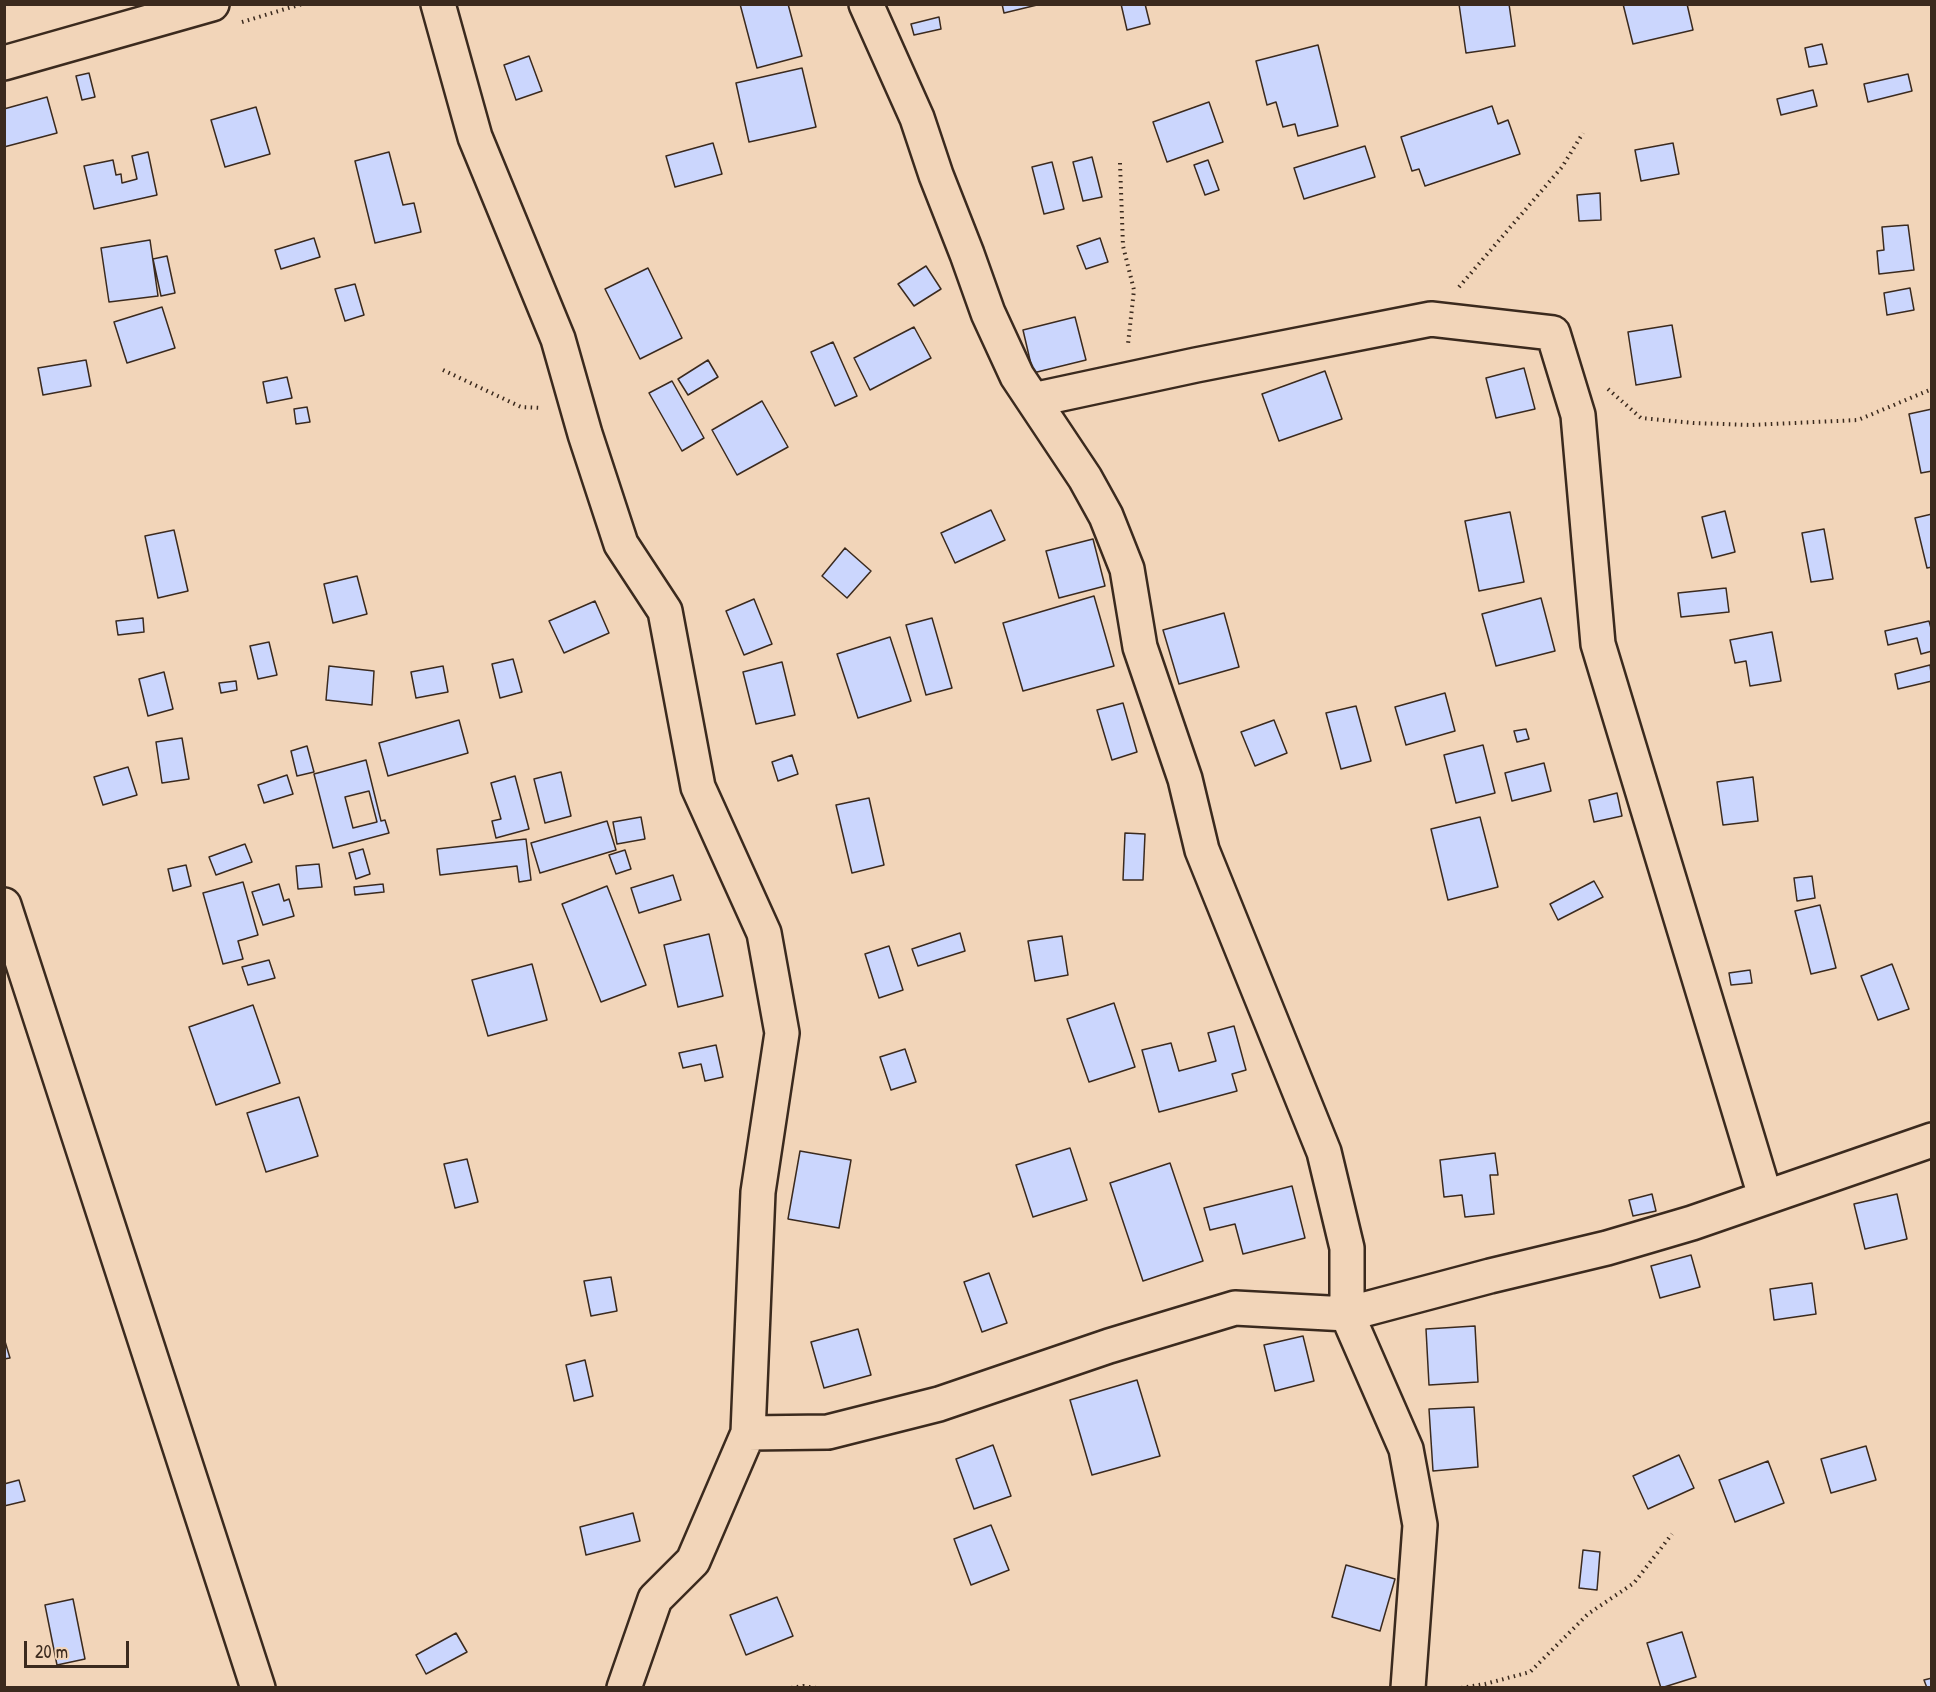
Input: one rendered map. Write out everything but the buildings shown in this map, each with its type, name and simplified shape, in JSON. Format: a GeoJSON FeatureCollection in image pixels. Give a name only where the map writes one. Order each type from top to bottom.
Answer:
{"type":"FeatureCollection","features":[{"type":"Feature","properties":{"kind":"street"},"geometry":{"type":"LineString","coordinates":[[4,63],[212,4]]}},
{"type":"Feature","properties":{"kind":"street"},"geometry":{"type":"LineString","coordinates":[[438,4],[475,136],[558,339],[621,544],[665,611],[698,787],[764,933],[782,1033],[758,1191],[748,1433],[693,1561],[655,1599],[624,1688]]}},
{"type":"Feature","properties":{"kind":"street"},"geometry":{"type":"LineString","coordinates":[[866,4],[917,118],[988,313],[1017,376],[1085,478],[1106,516],[1127,569],[1140,647],[1185,779],[1202,850],[1324,1152],[1347,1248],[1347,1314],[1406,1449],[1420,1525],[1408,1688]]}},
{"type":"Feature","properties":{"kind":"street"},"geometry":{"type":"LineString","coordinates":[[1033,400],[1431,319],[1553,333],[1578,415],[1598,644],[1765,1196]]}},
{"type":"Feature","properties":{"kind":"street"},"geometry":{"type":"LineString","coordinates":[[4,905],[258,1688]]}},
{"type":"Feature","properties":{"kind":"street"},"geometry":{"type":"LineString","coordinates":[[748,1433],[828,1432],[939,1404],[1110,1346],[1235,1308],[1347,1314],[1607,1248],[1692,1222],[1932,1140]]}},
{"type":"Feature","properties":{"kind":"path"},"geometry":{"type":"LineString","coordinates":[[1431,319],[1563,167],[1583,133]]}},
{"type":"Feature","properties":{"kind":"path"},"geometry":{"type":"LineString","coordinates":[[1120,163],[1123,246],[1134,290],[1123,380]]}},
{"type":"Feature","properties":{"kind":"path"},"geometry":{"type":"LineString","coordinates":[[443,370],[521,407],[578,409]]}},
{"type":"Feature","properties":{"kind":"path"},"geometry":{"type":"LineString","coordinates":[[1602,383],[1641,418],[1751,425],[1858,420],[1932,389]]}},
{"type":"Feature","properties":{"kind":"path"},"geometry":{"type":"LineString","coordinates":[[1461,1688],[1530,1672],[1588,1614],[1634,1583],[1672,1534]]}},
{"type":"Feature","properties":{"kind":"path"},"geometry":{"type":"LineString","coordinates":[[791,1688],[803,1686],[816,1688]]}}]}
